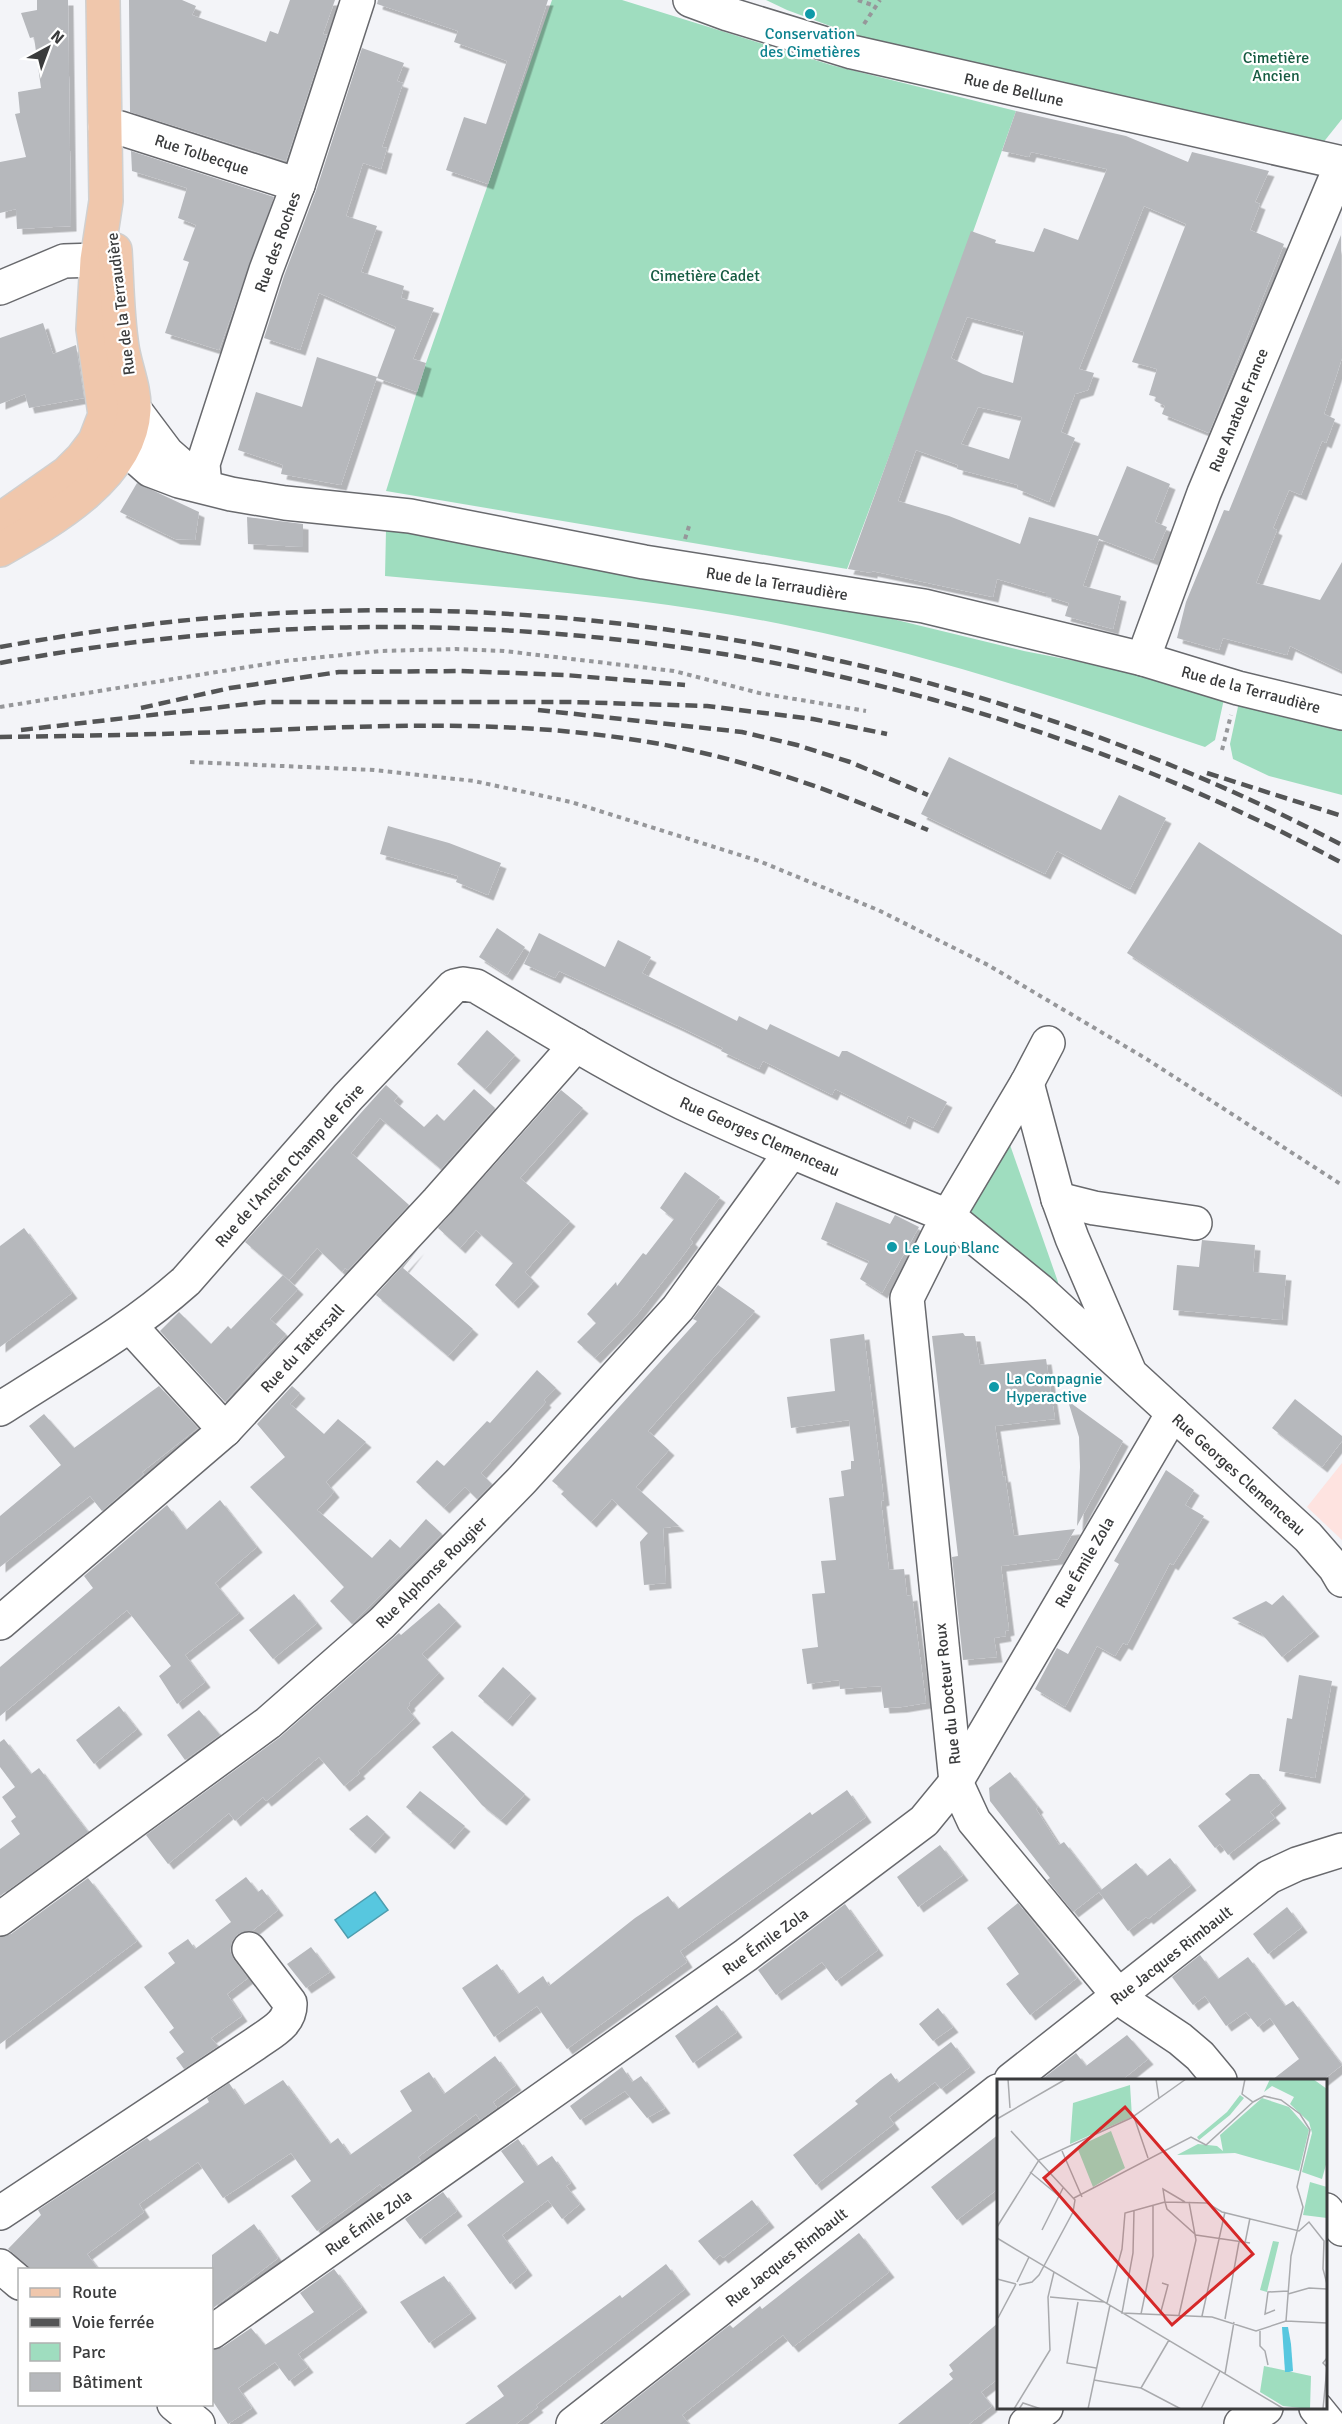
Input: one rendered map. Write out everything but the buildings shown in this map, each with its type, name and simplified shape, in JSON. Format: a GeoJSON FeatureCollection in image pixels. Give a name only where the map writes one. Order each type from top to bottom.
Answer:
{"type":"FeatureCollection","features":[{"type":"Feature","properties":{"kind":"main road","name":"Rue de la Terraudière"},"geometry":{"type":"LineString","coordinates":[[103,0],[106,201],[97,260],[93,329],[120,412]]}},
{"type":"Feature","properties":{"kind":"main road","name":"Rue de la Terraudière"},"geometry":{"type":"LineString","coordinates":[[106,201],[114,238],[122,348],[120,412]]}},
{"type":"Feature","properties":{"kind":"main road"},"geometry":{"type":"LineString","coordinates":[[0,550],[65,510],[95,485],[124,447],[120,412]]}},
{"type":"Feature","properties":{"kind":"main road"},"geometry":{"type":"LineString","coordinates":[[0,520],[67,472],[82,458],[120,412]]}},
{"type":"Feature","properties":{"kind":"street","name":"Rue des Roches"},"geometry":{"type":"LineString","coordinates":[[205,486],[203,464],[358,0]]}},
{"type":"Feature","properties":{"kind":"street","name":"Rue de Bellune"},"geometry":{"type":"LineString","coordinates":[[690,0],[852,52],[1342,163]]}},
{"type":"Feature","properties":{"kind":"street","name":"Rue Tolbecque"},"geometry":{"type":"LineString","coordinates":[[105,127],[120,129],[298,184]]}},
{"type":"Feature","properties":{"kind":"street","name":"Rue Anatole France"},"geometry":{"type":"LineString","coordinates":[[1143,659],[1204,493],[1342,163]]}},
{"type":"Feature","properties":{"kind":"street"},"geometry":{"type":"LineString","coordinates":[[0,288],[64,261],[97,260]]}},
{"type":"Feature","properties":{"kind":"street","name":"Rue de la Terraudière"},"geometry":{"type":"LineString","coordinates":[[120,412],[205,486]]}},
{"type":"Feature","properties":{"kind":"street","name":"Rue de la Terraudière"},"geometry":{"type":"LineString","coordinates":[[124,447],[150,470],[179,481],[231,494],[285,503],[410,516],[644,562],[924,606],[1143,659],[1238,688],[1342,713]]}},
{"type":"Feature","properties":{"kind":"street","name":"Rue de l'Ancien Champ de Foire"},"geometry":{"type":"LineString","coordinates":[[0,1409],[130,1326],[186,1281],[348,1097],[454,986],[463,984],[476,986],[576,1045]]}},
{"type":"Feature","properties":{"kind":"street"},"geometry":{"type":"LineString","coordinates":[[1048,1043],[1027,1083],[1058,1199],[1072,1238],[1130,1373]]}},
{"type":"Feature","properties":{"kind":"street","name":"Rue Georges Clemenceau"},"geometry":{"type":"LineString","coordinates":[[576,1045],[681,1102],[791,1152],[948,1216],[1038,1290],[1308,1536],[1342,1580]]}},
{"type":"Feature","properties":{"kind":"street","name":"Rue du Tattersall"},"geometry":{"type":"LineString","coordinates":[[0,1623],[225,1431],[438,1201],[576,1045]]}},
{"type":"Feature","properties":{"kind":"street","name":"Rue du Docteur Roux"},"geometry":{"type":"LineString","coordinates":[[1027,1083],[948,1216],[907,1298],[956,1782],[974,1821],[1120,1996],[1129,2005],[1180,2039],[1200,2056],[1219,2079]]}},
{"type":"Feature","properties":{"kind":"street","name":"Rue Alphonse Rougier"},"geometry":{"type":"LineString","coordinates":[[0,1919],[268,1723],[382,1623],[522,1480],[678,1308],[791,1152]]}},
{"type":"Feature","properties":{"kind":"street"},"geometry":{"type":"LineString","coordinates":[[1058,1199],[1094,1208],[1195,1223]]}},
{"type":"Feature","properties":{"kind":"street"},"geometry":{"type":"LineString","coordinates":[[130,1326],[225,1431]]}},
{"type":"Feature","properties":{"kind":"street","name":"Rue Émile Zola"},"geometry":{"type":"LineString","coordinates":[[213,2331],[746,1955],[924,1821],[956,1782],[1173,1413]]}},
{"type":"Feature","properties":{"kind":"street","name":"Rue Jacques Rimbault"},"geometry":{"type":"LineString","coordinates":[[1012,2079],[1269,1877],[1297,1864],[1342,1850]]}},
{"type":"Feature","properties":{"kind":"street"},"geometry":{"type":"LineString","coordinates":[[0,2213],[255,2044],[286,2021],[290,2012],[290,2002],[249,1949]]}},
{"type":"Feature","properties":{"kind":"street","name":"Rue Jacques Rimbault"},"geometry":{"type":"LineString","coordinates":[[573,2424],[997,2093]]}},
{"type":"Feature","properties":{"kind":"street"},"geometry":{"type":"LineString","coordinates":[[1327,2211],[1342,2229]]}},
{"type":"Feature","properties":{"kind":"street"},"geometry":{"type":"LineString","coordinates":[[0,2266],[18,2281]]}},
{"type":"Feature","properties":{"kind":"street"},"geometry":{"type":"LineString","coordinates":[[176,2406],[198,2424]]}},
{"type":"Feature","properties":{"kind":"street"},"geometry":{"type":"LineString","coordinates":[[1026,2424],[1045,2409]]}},
{"type":"Feature","properties":{"kind":"street"},"geometry":{"type":"LineString","coordinates":[[1241,2424],[1264,2409]]}},
{"type":"Feature","properties":{"kind":"street"},"geometry":{"type":"LineString","coordinates":[[1317,2409],[1329,2424]]}},
{"type":"Feature","properties":{"kind":"path"},"geometry":{"type":"LineString","coordinates":[[858,0],[875,6]]}},
{"type":"Feature","properties":{"kind":"path"},"geometry":{"type":"LineString","coordinates":[[863,26],[880,0]]}},
{"type":"Feature","properties":{"kind":"path"},"geometry":{"type":"LineString","coordinates":[[0,707],[285,661],[380,651],[456,649],[572,658],[674,671],[759,693],[866,711]]}},
{"type":"Feature","properties":{"kind":"path"},"geometry":{"type":"LineString","coordinates":[[190,762],[374,770],[474,781],[571,802],[759,861],[878,910],[988,965],[1145,1058],[1342,1185]]}},
{"type":"Feature","properties":{"kind":"shaded area"},"geometry":{"type":"Polygon","coordinates":[[[1342,1463],[1342,1540],[1307,1507],[1342,1463]]]}},
{"type":"Feature","properties":{"kind":"green space","name":"Cimetière Cadet"},"geometry":{"type":"Polygon","coordinates":[[[552,0],[622,0],[831,65],[1016,111],[847,569],[386,491],[426,363],[552,0]]]}},
{"type":"Feature","properties":{"kind":"green space","name":"Cimetière Ancien"},"geometry":{"type":"Polygon","coordinates":[[[766,0],[1342,0],[1342,119],[1322,144],[868,40],[766,0]]]}},
{"type":"Feature","properties":{"kind":"green space"},"geometry":{"type":"Polygon","coordinates":[[[386,530],[534,550],[839,606],[1024,651],[1137,673],[1224,699],[1215,740],[1205,747],[951,666],[795,627],[642,602],[385,576],[386,530]]]}},
{"type":"Feature","properties":{"kind":"green space"},"geometry":{"type":"Polygon","coordinates":[[[1239,702],[1342,731],[1342,795],[1269,776],[1233,759],[1230,744],[1239,702]]]}},
{"type":"Feature","properties":{"kind":"green space"},"geometry":{"type":"Polygon","coordinates":[[[1009,1142],[1058,1286],[1045,1279],[972,1214],[970,1206],[1009,1142]]]}},
{"type":"Feature","properties":{"kind":"water"},"geometry":{"type":"Polygon","coordinates":[[[375,1892],[388,1910],[348,1938],[335,1920],[375,1892]]]}},
{"type":"Feature","properties":{"kind":"railway"},"geometry":{"type":"LineString","coordinates":[[0,647],[117,628],[204,618],[377,610],[520,615],[663,629],[804,653],[944,687],[1080,730],[1213,783],[1342,845]]}},
{"type":"Feature","properties":{"kind":"railway"},"geometry":{"type":"LineString","coordinates":[[0,663],[171,638],[344,627],[516,631],[688,649],[858,681],[1024,727],[1186,788],[1342,863]]}},
{"type":"Feature","properties":{"kind":"railway"},"geometry":{"type":"LineString","coordinates":[[141,708],[230,688],[339,672],[461,671],[565,675],[685,685]]}},
{"type":"Feature","properties":{"kind":"railway"},"geometry":{"type":"LineString","coordinates":[[21,730],[265,702],[569,702],[707,706],[813,719],[887,734]]}},
{"type":"Feature","properties":{"kind":"railway"},"geometry":{"type":"LineString","coordinates":[[538,710],[742,732],[797,745],[850,762],[928,795]]}},
{"type":"Feature","properties":{"kind":"railway"},"geometry":{"type":"LineString","coordinates":[[0,737],[170,734],[381,726],[504,727],[566,731],[628,739],[721,757],[811,785],[928,830]]}},
{"type":"Feature","properties":{"kind":"railway"},"geometry":{"type":"LineString","coordinates":[[1207,773],[1342,816]]}},
{"type":"Feature","properties":{"kind":"place","name":"Conservation des Cimetières"},"geometry":{"type":"Point","coordinates":[810,14]}},
{"type":"Feature","properties":{"kind":"place","name":"Le Loup Blanc"},"geometry":{"type":"Point","coordinates":[892,1247]}},
{"type":"Feature","properties":{"kind":"place","name":"La Compagnie Hyperactive"},"geometry":{"type":"Point","coordinates":[994,1387]}}]}
